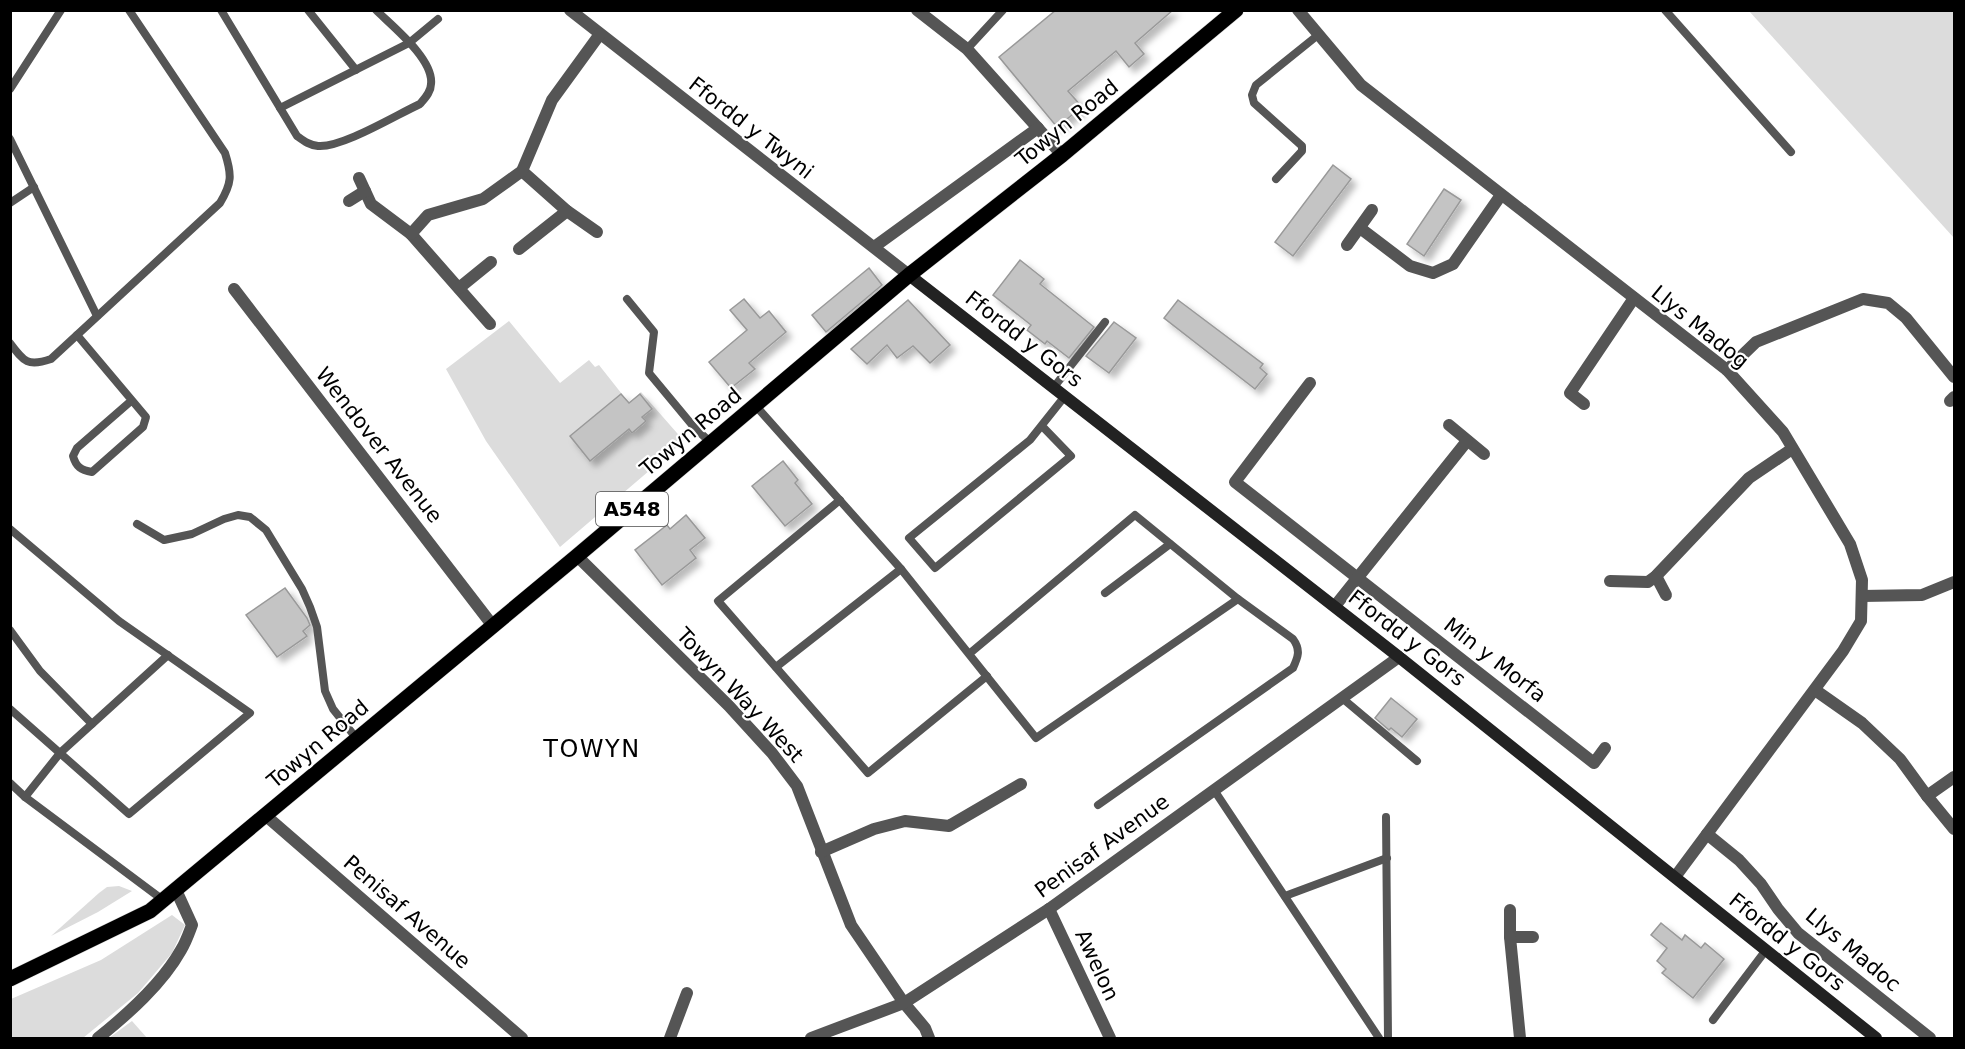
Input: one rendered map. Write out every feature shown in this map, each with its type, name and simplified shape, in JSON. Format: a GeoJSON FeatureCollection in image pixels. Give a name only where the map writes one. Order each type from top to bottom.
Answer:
{"type":"FeatureCollection","features":[{"type":"Feature","properties":{"kind":"main road","name":"Towyn Road"},"geometry":{"type":"LineString","coordinates":[[10,979],[150,911],[577,556],[909,275],[1062,155],[1236,10]]}},
{"type":"Feature","properties":{"kind":"street","name":"Ffordd y Twyni"},"geometry":{"type":"LineString","coordinates":[[570,10],[909,275]]}},
{"type":"Feature","properties":{"kind":"street"},"geometry":{"type":"LineString","coordinates":[[917,10],[967,49],[1062,155]]}},
{"type":"Feature","properties":{"kind":"street","name":"Llys Madog"},"geometry":{"type":"LineString","coordinates":[[1298,10],[1361,85],[1727,370],[1782,432],[1850,544],[1862,580],[1861,621],[1844,651],[1675,877]]}},
{"type":"Feature","properties":{"kind":"street"},"geometry":{"type":"LineString","coordinates":[[411,234],[428,215],[483,199],[522,171],[552,100],[600,34]]}},
{"type":"Feature","properties":{"kind":"street"},"geometry":{"type":"LineString","coordinates":[[874,247],[1038,128]]}},
{"type":"Feature","properties":{"kind":"street"},"geometry":{"type":"LineString","coordinates":[[522,171],[567,211],[597,232]]}},
{"type":"Feature","properties":{"kind":"street"},"geometry":{"type":"LineString","coordinates":[[359,178],[371,204],[411,234],[490,324]]}},
{"type":"Feature","properties":{"kind":"street"},"geometry":{"type":"LineString","coordinates":[[350,201],[365,191]]}},
{"type":"Feature","properties":{"kind":"street"},"geometry":{"type":"LineString","coordinates":[[1360,228],[1410,266],[1433,273],[1453,264],[1502,195]]}},
{"type":"Feature","properties":{"kind":"street"},"geometry":{"type":"LineString","coordinates":[[1347,245],[1372,210]]}},
{"type":"Feature","properties":{"kind":"street"},"geometry":{"type":"LineString","coordinates":[[519,249],[567,211]]}},
{"type":"Feature","properties":{"kind":"street"},"geometry":{"type":"LineString","coordinates":[[459,288],[490,262]]}},
{"type":"Feature","properties":{"kind":"street","name":"Ffordd y Gors"},"geometry":{"type":"LineString","coordinates":[[909,275],[1335,606],[1876,1038]]}},
{"type":"Feature","properties":{"kind":"street","name":"Wendover Avenue"},"geometry":{"type":"LineString","coordinates":[[234,289],[493,626]]}},
{"type":"Feature","properties":{"kind":"street"},"geometry":{"type":"LineString","coordinates":[[1584,404],[1570,393],[1634,298]]}},
{"type":"Feature","properties":{"kind":"street"},"geometry":{"type":"LineString","coordinates":[[1727,370],[1756,342],[1863,299],[1888,303],[1906,318],[1954,377]]}},
{"type":"Feature","properties":{"kind":"street","name":"Min y Morfa"},"geometry":{"type":"LineString","coordinates":[[1310,383],[1235,482],[1594,763],[1605,748]]}},
{"type":"Feature","properties":{"kind":"street"},"geometry":{"type":"LineString","coordinates":[[1449,425],[1484,454]]}},
{"type":"Feature","properties":{"kind":"street"},"geometry":{"type":"LineString","coordinates":[[1335,606],[1467,441]]}},
{"type":"Feature","properties":{"kind":"street"},"geometry":{"type":"LineString","coordinates":[[1610,581],[1648,582],[1749,478],[1792,449]]}},
{"type":"Feature","properties":{"kind":"street","name":"Towyn Way West"},"geometry":{"type":"LineString","coordinates":[[577,556],[729,706],[797,786],[851,925],[930,1038]]}},
{"type":"Feature","properties":{"kind":"street"},"geometry":{"type":"LineString","coordinates":[[1656,576],[1666,595]]}},
{"type":"Feature","properties":{"kind":"street"},"geometry":{"type":"LineString","coordinates":[[1862,596],[1922,595],[1954,582]]}},
{"type":"Feature","properties":{"kind":"street","name":"Penisaf Avenue"},"geometry":{"type":"LineString","coordinates":[[811,1038],[904,1003],[1048,909],[1399,657]]}},
{"type":"Feature","properties":{"kind":"street"},"geometry":{"type":"LineString","coordinates":[[1815,690],[1862,723],[1900,759],[1954,829]]}},
{"type":"Feature","properties":{"kind":"street"},"geometry":{"type":"LineString","coordinates":[[1927,796],[1954,777]]}},
{"type":"Feature","properties":{"kind":"street"},"geometry":{"type":"LineString","coordinates":[[821,852],[874,829],[905,821],[949,826],[1021,784]]}},
{"type":"Feature","properties":{"kind":"street","name":"Penisaf Avenue"},"geometry":{"type":"LineString","coordinates":[[265,815],[522,1038]]}},
{"type":"Feature","properties":{"kind":"street","name":"Llys Madoc"},"geometry":{"type":"LineString","coordinates":[[1707,834],[1739,860],[1761,884],[1798,933],[1930,1038]]}},
{"type":"Feature","properties":{"kind":"street"},"geometry":{"type":"LineString","coordinates":[[100,1038],[166,972],[182,949],[192,925],[176,890]]}},
{"type":"Feature","properties":{"kind":"street","name":"Awelon"},"geometry":{"type":"LineString","coordinates":[[1048,909],[1110,1038]]}},
{"type":"Feature","properties":{"kind":"street"},"geometry":{"type":"LineString","coordinates":[[1510,910],[1510,937],[1520,1038]]}},
{"type":"Feature","properties":{"kind":"street"},"geometry":{"type":"LineString","coordinates":[[1510,937],[1533,937]]}},
{"type":"Feature","properties":{"kind":"street"},"geometry":{"type":"LineString","coordinates":[[670,1038],[687,993]]}},
{"type":"Feature","properties":{"kind":"lane"},"geometry":{"type":"LineString","coordinates":[[10,89],[61,10]]}},
{"type":"Feature","properties":{"kind":"lane"},"geometry":{"type":"LineString","coordinates":[[10,343],[21,358],[29,363],[39,364],[51,359],[220,203],[228,189],[231,178],[225,153],[129,10]]}},
{"type":"Feature","properties":{"kind":"lane"},"geometry":{"type":"LineString","coordinates":[[221,10],[297,136],[308,144],[319,146],[336,144],[420,104],[427,97],[431,84],[430,73],[424,61],[376,10]]}},
{"type":"Feature","properties":{"kind":"lane"},"geometry":{"type":"LineString","coordinates":[[308,10],[356,70]]}},
{"type":"Feature","properties":{"kind":"lane"},"geometry":{"type":"LineString","coordinates":[[967,49],[1003,10]]}},
{"type":"Feature","properties":{"kind":"lane"},"geometry":{"type":"LineString","coordinates":[[1665,10],[1791,152]]}},
{"type":"Feature","properties":{"kind":"lane"},"geometry":{"type":"LineString","coordinates":[[280,108],[409,43],[438,19]]}},
{"type":"Feature","properties":{"kind":"lane"},"geometry":{"type":"LineString","coordinates":[[1276,179],[1302,152],[1302,146],[1254,103],[1252,95],[1256,85],[1318,34]]}},
{"type":"Feature","properties":{"kind":"lane"},"geometry":{"type":"LineString","coordinates":[[10,139],[97,316]]}},
{"type":"Feature","properties":{"kind":"lane"},"geometry":{"type":"LineString","coordinates":[[10,203],[34,187]]}},
{"type":"Feature","properties":{"kind":"lane"},"geometry":{"type":"LineString","coordinates":[[627,299],[654,332],[649,373],[693,426],[711,443]]}},
{"type":"Feature","properties":{"kind":"lane"},"geometry":{"type":"LineString","coordinates":[[1054,387],[1105,322]]}},
{"type":"Feature","properties":{"kind":"lane"},"geometry":{"type":"LineString","coordinates":[[77,335],[146,417],[143,427],[92,472],[84,471],[75,464],[73,456],[77,448],[131,401]]}},
{"type":"Feature","properties":{"kind":"lane"},"geometry":{"type":"LineString","coordinates":[[1042,426],[1071,456],[935,568],[909,538],[1030,440],[1065,396]]}},
{"type":"Feature","properties":{"kind":"lane"},"geometry":{"type":"LineString","coordinates":[[755,405],[901,569],[1036,738],[1238,599]]}},
{"type":"Feature","properties":{"kind":"lane"},"geometry":{"type":"LineString","coordinates":[[840,500],[718,601],[868,773],[987,676]]}},
{"type":"Feature","properties":{"kind":"lane"},"geometry":{"type":"LineString","coordinates":[[137,524],[164,540],[192,534],[238,515],[250,517],[266,530],[302,589],[310,607],[317,627],[325,691],[333,709],[357,740]]}},
{"type":"Feature","properties":{"kind":"lane"},"geometry":{"type":"LineString","coordinates":[[969,654],[1136,515],[1238,599],[1293,639],[1299,651],[1293,668],[1098,805]]}},
{"type":"Feature","properties":{"kind":"lane"},"geometry":{"type":"LineString","coordinates":[[10,529],[119,621],[250,713],[129,814],[10,709]]}},
{"type":"Feature","properties":{"kind":"lane"},"geometry":{"type":"LineString","coordinates":[[1105,593],[1170,544]]}},
{"type":"Feature","properties":{"kind":"lane"},"geometry":{"type":"LineString","coordinates":[[776,667],[901,569]]}},
{"type":"Feature","properties":{"kind":"lane"},"geometry":{"type":"LineString","coordinates":[[10,630],[40,671],[92,724]]}},
{"type":"Feature","properties":{"kind":"lane"},"geometry":{"type":"LineString","coordinates":[[26,797],[60,753],[168,655]]}},
{"type":"Feature","properties":{"kind":"lane"},"geometry":{"type":"LineString","coordinates":[[1342,698],[1417,761]]}},
{"type":"Feature","properties":{"kind":"lane"},"geometry":{"type":"LineString","coordinates":[[10,783],[163,900]]}},
{"type":"Feature","properties":{"kind":"lane"},"geometry":{"type":"LineString","coordinates":[[1214,790],[1379,1038]]}},
{"type":"Feature","properties":{"kind":"lane"},"geometry":{"type":"LineString","coordinates":[[1386,817],[1388,1038]]}},
{"type":"Feature","properties":{"kind":"lane"},"geometry":{"type":"LineString","coordinates":[[1284,896],[1387,858]]}},
{"type":"Feature","properties":{"kind":"lane"},"geometry":{"type":"LineString","coordinates":[[1713,1020],[1766,950]]}},
{"type":"Feature","properties":{"kind":"shaded area"},"geometry":{"type":"Polygon","coordinates":[[[1749,11],[1954,11],[1954,238],[1749,11]]]}},
{"type":"Feature","properties":{"kind":"shaded area"},"geometry":{"type":"Polygon","coordinates":[[[509,321],[560,383],[589,360],[595,367],[599,365],[629,403],[641,392],[684,441],[560,547],[486,441],[446,369],[509,321]]]}},
{"type":"Feature","properties":{"kind":"shaded area"},"geometry":{"type":"Polygon","coordinates":[[[119,886],[132,891],[98,912],[51,936],[107,887],[119,886]]]}},
{"type":"Feature","properties":{"kind":"shaded area"},"geometry":{"type":"Polygon","coordinates":[[[172,915],[185,925],[172,953],[138,993],[83,1038],[11,1038],[11,999],[101,960],[172,915]]]}},
{"type":"Feature","properties":{"kind":"shaded area"},"geometry":{"type":"Polygon","coordinates":[[[132,1021],[147,1038],[109,1038],[132,1021]]]}},
{"type":"Feature","properties":{"kind":"building"},"geometry":{"type":"Polygon","coordinates":[[[1056,10],[1173,10],[1135,43],[1144,54],[1129,67],[1116,51],[1068,91],[1082,107],[1057,127],[999,57],[1056,10]]]}},
{"type":"Feature","properties":{"kind":"building"},"geometry":{"type":"Polygon","coordinates":[[[1333,165],[1351,179],[1293,256],[1275,242],[1333,165]]]}},
{"type":"Feature","properties":{"kind":"building"},"geometry":{"type":"Polygon","coordinates":[[[1444,189],[1461,200],[1424,256],[1407,244],[1444,189]]]}},
{"type":"Feature","properties":{"kind":"building"},"geometry":{"type":"Polygon","coordinates":[[[1020,260],[1044,279],[1040,284],[1094,327],[1069,358],[1047,341],[1045,344],[1027,330],[1031,325],[993,295],[1020,260]]]}},
{"type":"Feature","properties":{"kind":"building"},"geometry":{"type":"Polygon","coordinates":[[[869,268],[882,285],[826,332],[812,315],[869,268]]]}},
{"type":"Feature","properties":{"kind":"building"},"geometry":{"type":"Polygon","coordinates":[[[744,299],[760,318],[769,311],[786,332],[749,363],[755,369],[731,388],[709,362],[747,330],[730,310],[744,299]]]}},
{"type":"Feature","properties":{"kind":"building"},"geometry":{"type":"Polygon","coordinates":[[[908,300],[950,345],[930,363],[913,346],[897,358],[887,345],[867,364],[851,349],[908,300]]]}},
{"type":"Feature","properties":{"kind":"building"},"geometry":{"type":"Polygon","coordinates":[[[1178,300],[1263,364],[1260,368],[1267,374],[1255,389],[1164,318],[1178,300]]]}},
{"type":"Feature","properties":{"kind":"building"},"geometry":{"type":"Polygon","coordinates":[[[1114,322],[1136,338],[1109,373],[1086,356],[1114,322]]]}},
{"type":"Feature","properties":{"kind":"building"},"geometry":{"type":"Polygon","coordinates":[[[621,394],[629,403],[640,394],[652,409],[642,417],[646,421],[632,433],[629,429],[590,461],[570,436],[621,394]]]}},
{"type":"Feature","properties":{"kind":"building"},"geometry":{"type":"Polygon","coordinates":[[[783,461],[798,480],[795,483],[812,504],[785,526],[752,486],[783,461]]]}},
{"type":"Feature","properties":{"kind":"building"},"geometry":{"type":"Polygon","coordinates":[[[686,515],[705,538],[690,550],[696,558],[662,585],[635,550],[667,525],[670,529],[686,515]]]}},
{"type":"Feature","properties":{"kind":"building"},"geometry":{"type":"Polygon","coordinates":[[[285,588],[310,625],[303,631],[307,636],[277,657],[246,615],[285,588]]]}},
{"type":"Feature","properties":{"kind":"building"},"geometry":{"type":"Polygon","coordinates":[[[1391,698],[1417,719],[1402,737],[1375,718],[1391,698]]]}},
{"type":"Feature","properties":{"kind":"building"},"geometry":{"type":"Polygon","coordinates":[[[1661,923],[1682,940],[1685,935],[1701,948],[1705,943],[1724,959],[1693,998],[1662,973],[1666,969],[1657,961],[1667,948],[1651,935],[1661,923]]]}},
{"type":"Feature","properties":{"kind":"district","name":"TOWYN"},"geometry":{"type":"Point","coordinates":[592,749]}}]}
